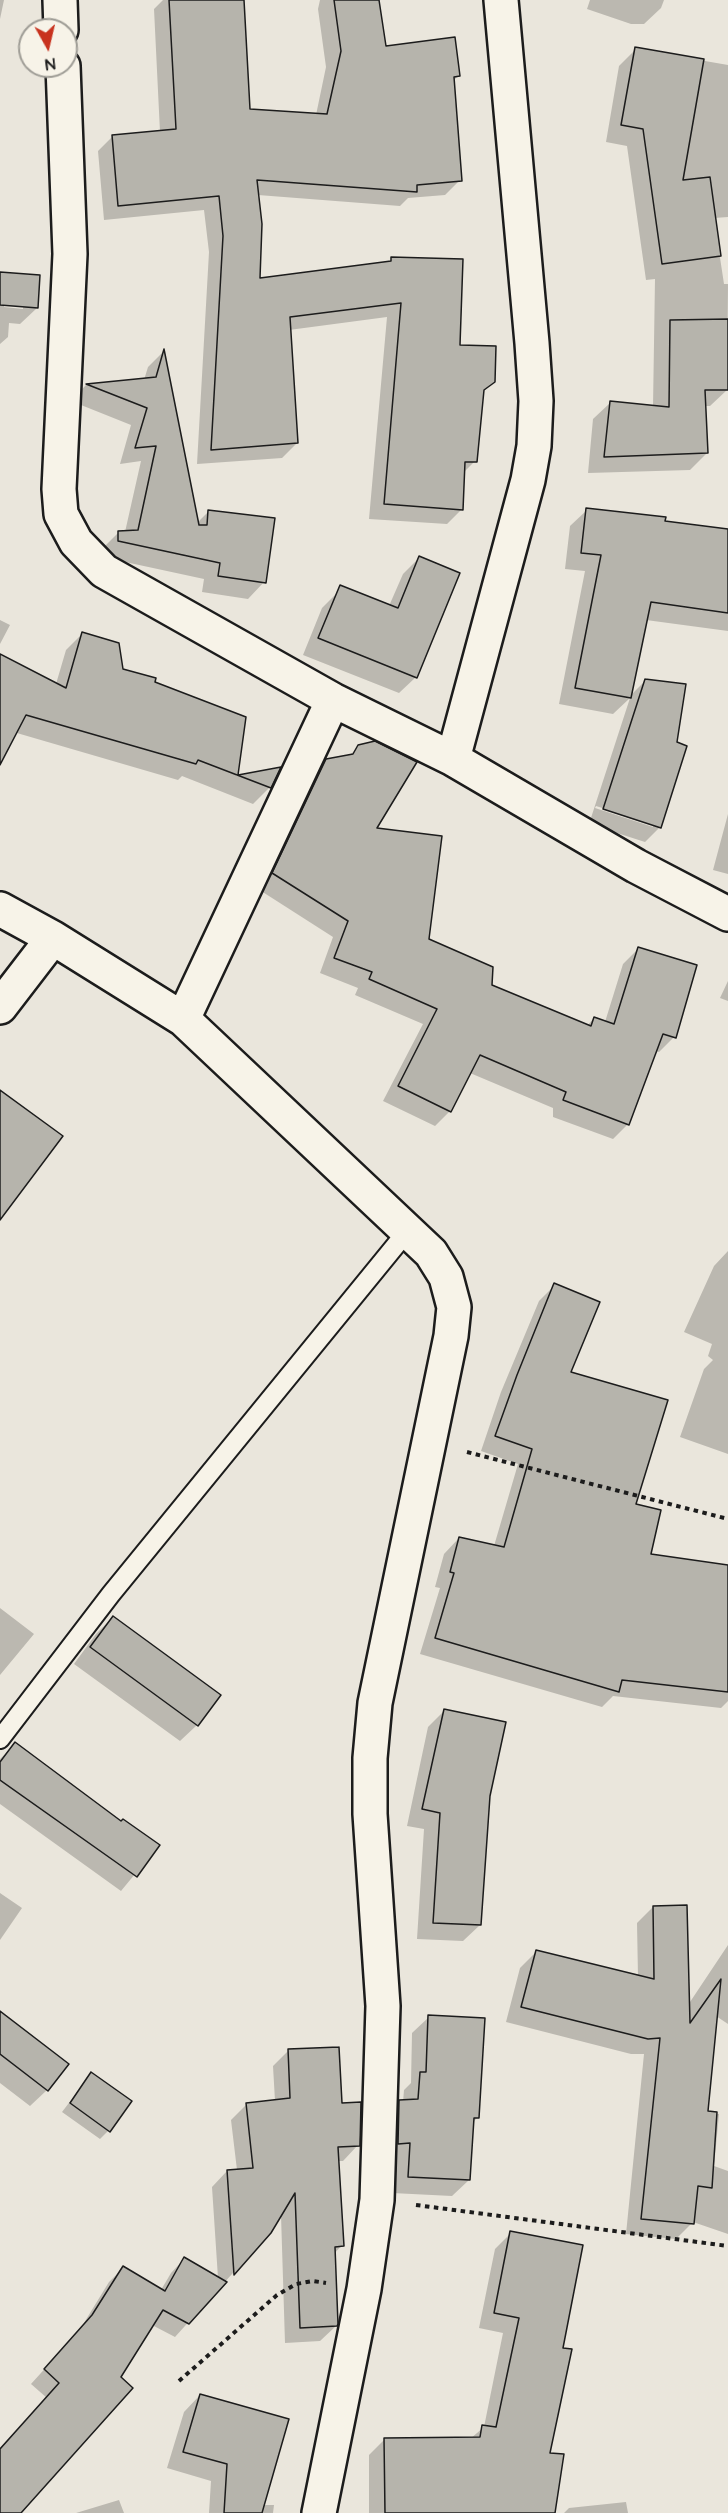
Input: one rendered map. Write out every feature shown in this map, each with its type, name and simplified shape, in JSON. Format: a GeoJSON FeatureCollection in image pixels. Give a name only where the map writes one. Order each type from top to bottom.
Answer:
{"type":"FeatureCollection","features":[{"type":"Feature","properties":{"kind":"street"},"geometry":{"type":"LineString","coordinates":[[60,0],[61,18]]}},
{"type":"Feature","properties":{"kind":"street"},"geometry":{"type":"LineString","coordinates":[[453,759],[528,480],[534,446],[536,401],[533,355],[501,0]]}},
{"type":"Feature","properties":{"kind":"street"},"geometry":{"type":"LineString","coordinates":[[64,78],[70,220],[59,489],[61,514],[76,542],[104,571],[333,700],[453,759],[636,866],[728,914]]}},
{"type":"Feature","properties":{"kind":"street"},"geometry":{"type":"LineString","coordinates":[[183,1019],[333,700]]}},
{"type":"Feature","properties":{"kind":"street"},"geometry":{"type":"LineString","coordinates":[[0,909],[53,938],[183,1019],[431,1252],[446,1277],[454,1307],[451,1336],[375,1703],[370,1758],[370,1814],[383,2006],[377,2200],[364,2289],[319,2513]]}},
{"type":"Feature","properties":{"kind":"street"},"geometry":{"type":"LineString","coordinates":[[0,1007],[53,938]]}},
{"type":"Feature","properties":{"kind":"lane"},"geometry":{"type":"LineString","coordinates":[[0,1739],[111,1594],[409,1229]]}},
{"type":"Feature","properties":{"kind":"path"},"geometry":{"type":"LineString","coordinates":[[428,1442],[728,1519]]}},
{"type":"Feature","properties":{"kind":"path"},"geometry":{"type":"LineString","coordinates":[[377,2200],[728,2246]]}},
{"type":"Feature","properties":{"kind":"path"},"geometry":{"type":"LineString","coordinates":[[179,2381],[277,2295],[296,2284],[313,2281],[364,2289]]}},
{"type":"Feature","properties":{"kind":"building"},"geometry":{"type":"Polygon","coordinates":[[[169,0],[244,0],[250,109],[327,114],[341,51],[334,0],[379,0],[386,46],[455,37],[460,76],[454,77],[462,181],[417,185],[417,192],[257,180],[262,224],[260,278],[391,261],[391,257],[463,259],[460,345],[496,346],[495,382],[484,390],[477,462],[465,462],[463,510],[384,504],[401,303],[290,317],[298,443],[211,450],[223,236],[219,196],[118,206],[112,135],[176,129],[169,0]]]}},
{"type":"Feature","properties":{"kind":"building"},"geometry":{"type":"Polygon","coordinates":[[[635,47],[704,59],[683,180],[710,177],[721,256],[662,264],[643,129],[621,125],[635,47]]]}},
{"type":"Feature","properties":{"kind":"building"},"geometry":{"type":"Polygon","coordinates":[[[0,272],[40,275],[38,308],[0,305],[0,272]]]}},
{"type":"Feature","properties":{"kind":"building"},"geometry":{"type":"Polygon","coordinates":[[[728,319],[728,390],[705,390],[708,453],[604,457],[610,401],[669,407],[670,320],[728,319]]]}},
{"type":"Feature","properties":{"kind":"building"},"geometry":{"type":"Polygon","coordinates":[[[164,349],[199,525],[207,525],[208,510],[275,518],[266,583],[218,576],[220,563],[118,541],[118,531],[138,530],[156,446],[135,448],[147,408],[86,384],[156,377],[164,349]]]}},
{"type":"Feature","properties":{"kind":"building"},"geometry":{"type":"Polygon","coordinates":[[[586,508],[666,517],[665,521],[728,529],[728,613],[651,602],[631,698],[575,688],[601,555],[581,553],[586,508]]]}},
{"type":"Feature","properties":{"kind":"building"},"geometry":{"type":"Polygon","coordinates":[[[419,556],[460,573],[417,678],[318,638],[340,585],[398,608],[419,556]]]}},
{"type":"Feature","properties":{"kind":"building"},"geometry":{"type":"Polygon","coordinates":[[[82,632],[119,643],[123,669],[156,678],[155,682],[246,717],[238,775],[281,767],[271,788],[198,760],[196,764],[26,715],[0,765],[0,654],[66,688],[82,632]]]}},
{"type":"Feature","properties":{"kind":"building"},"geometry":{"type":"Polygon","coordinates":[[[645,679],[686,684],[677,742],[687,746],[661,828],[603,809],[645,679]]]}},
{"type":"Feature","properties":{"kind":"building"},"geometry":{"type":"Polygon","coordinates":[[[375,741],[417,762],[377,828],[442,836],[429,939],[493,967],[492,985],[591,1026],[594,1017],[614,1024],[638,947],[697,965],[676,1038],[663,1034],[629,1125],[563,1100],[566,1092],[480,1055],[451,1112],[398,1086],[437,1009],[369,979],[372,972],[334,958],[348,921],[272,873],[326,759],[353,754],[358,745],[375,741]]]}},
{"type":"Feature","properties":{"kind":"building"},"geometry":{"type":"Polygon","coordinates":[[[0,1090],[63,1136],[0,1220],[0,1090]]]}},
{"type":"Feature","properties":{"kind":"building"},"geometry":{"type":"Polygon","coordinates":[[[554,1283],[600,1302],[571,1372],[668,1400],[636,1504],[661,1510],[651,1554],[728,1565],[728,1692],[622,1680],[619,1692],[435,1638],[454,1573],[450,1572],[459,1537],[504,1547],[532,1449],[495,1436],[554,1283]]]}},
{"type":"Feature","properties":{"kind":"building"},"geometry":{"type":"Polygon","coordinates":[[[113,1616],[221,1695],[198,1726],[90,1647],[113,1616]]]}},
{"type":"Feature","properties":{"kind":"building"},"geometry":{"type":"Polygon","coordinates":[[[444,1709],[506,1722],[490,1796],[481,1925],[433,1923],[440,1813],[422,1809],[444,1709]]]}},
{"type":"Feature","properties":{"kind":"building"},"geometry":{"type":"Polygon","coordinates":[[[15,1742],[121,1821],[123,1819],[160,1845],[137,1877],[0,1780],[0,1762],[15,1742]]]}},
{"type":"Feature","properties":{"kind":"building"},"geometry":{"type":"Polygon","coordinates":[[[687,1905],[690,2023],[721,1979],[708,2111],[717,2112],[712,2188],[698,2186],[694,2224],[641,2219],[660,2038],[648,2039],[521,2007],[536,1950],[654,1979],[653,1906],[687,1905]]]}},
{"type":"Feature","properties":{"kind":"building"},"geometry":{"type":"Polygon","coordinates":[[[0,2011],[69,2064],[48,2091],[0,2054],[0,2011]]]}},
{"type":"Feature","properties":{"kind":"building"},"geometry":{"type":"Polygon","coordinates":[[[428,2015],[485,2018],[479,2118],[474,2118],[470,2180],[408,2177],[410,2143],[398,2144],[399,2100],[418,2099],[420,2072],[426,2072],[428,2015]]]}},
{"type":"Feature","properties":{"kind":"building"},"geometry":{"type":"Polygon","coordinates":[[[339,2047],[342,2103],[361,2102],[360,2146],[338,2147],[344,2246],[335,2247],[338,2324],[337,2326],[300,2328],[295,2193],[271,2233],[234,2275],[227,2170],[253,2168],[246,2103],[290,2098],[288,2049],[339,2047]]]}},
{"type":"Feature","properties":{"kind":"building"},"geometry":{"type":"Polygon","coordinates":[[[91,2072],[132,2101],[110,2132],[70,2103],[91,2072]]]}},
{"type":"Feature","properties":{"kind":"building"},"geometry":{"type":"Polygon","coordinates":[[[510,2231],[583,2245],[563,2348],[572,2349],[550,2453],[564,2454],[555,2513],[385,2513],[384,2438],[480,2437],[482,2425],[496,2427],[519,2318],[494,2313],[510,2231]]]}},
{"type":"Feature","properties":{"kind":"building"},"geometry":{"type":"Polygon","coordinates":[[[184,2257],[227,2282],[189,2324],[163,2310],[121,2377],[133,2388],[21,2513],[0,2513],[0,2449],[59,2383],[44,2369],[92,2315],[123,2266],[165,2291],[184,2257]]]}},
{"type":"Feature","properties":{"kind":"building"},"geometry":{"type":"Polygon","coordinates":[[[200,2394],[289,2419],[262,2513],[224,2513],[227,2464],[183,2452],[200,2394]]]}}]}
